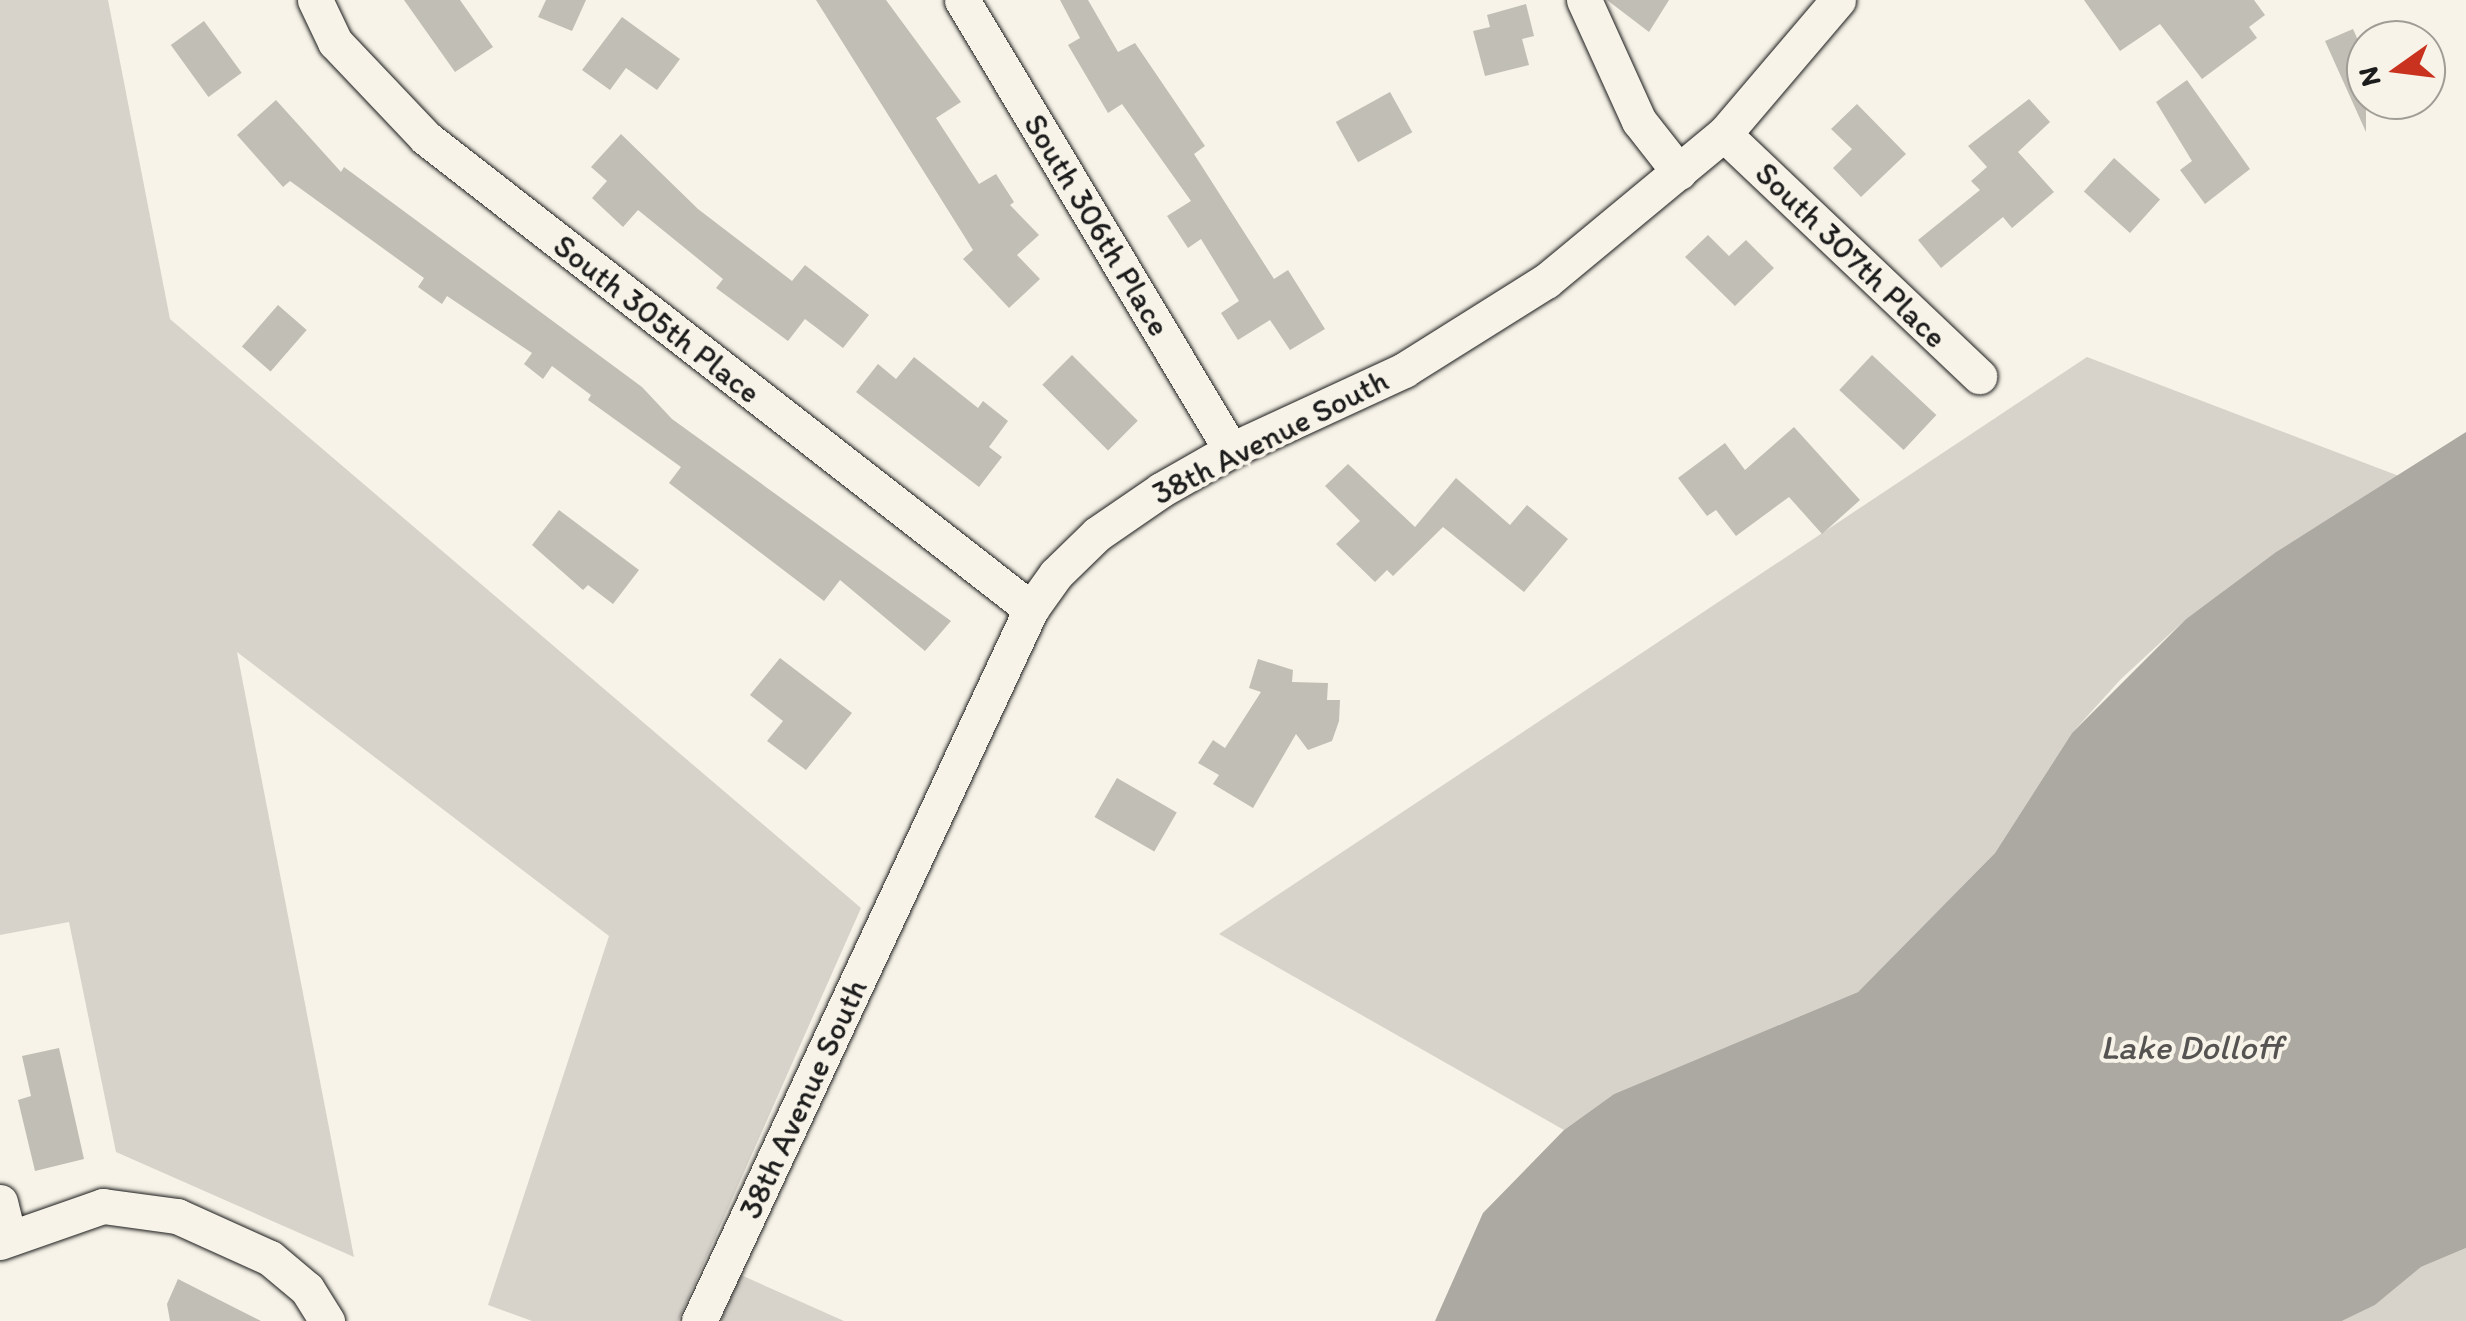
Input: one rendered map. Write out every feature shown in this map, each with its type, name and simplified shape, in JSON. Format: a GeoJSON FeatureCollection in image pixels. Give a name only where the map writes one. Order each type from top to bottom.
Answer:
{"type":"FeatureCollection","features":[{"type":"Feature","properties":{"kind":"street","name":"South 305th Place"},"geometry":{"type":"LineString","coordinates":[[315,0],[334,42],[426,138],[1031,608]]}},
{"type":"Feature","properties":{"kind":"street","name":"South 306th Place"},"geometry":{"type":"LineString","coordinates":[[962,0],[1231,450]]}},
{"type":"Feature","properties":{"kind":"street"},"geometry":{"type":"LineString","coordinates":[[1584,0],[1639,121],[1679,172]]}},
{"type":"Feature","properties":{"kind":"street","name":"38th Avenue South"},"geometry":{"type":"LineString","coordinates":[[699,1321],[1031,608],[1096,534],[1231,450],[1404,370],[1546,281],[1724,134],[1838,0]]}},
{"type":"Feature","properties":{"kind":"street","name":"South 307th Place"},"geometry":{"type":"LineString","coordinates":[[1724,134],[1979,376]]}},
{"type":"Feature","properties":{"kind":"street"},"geometry":{"type":"LineString","coordinates":[[0,1202],[4,1240],[103,1206],[177,1216],[270,1258],[307,1288],[327,1321]]}},
{"type":"Feature","properties":{"kind":"shaded area"},"geometry":{"type":"Polygon","coordinates":[[[0,0],[108,0],[170,319],[861,908],[678,1321],[532,1321],[488,1305],[609,936],[237,652],[354,1257],[116,1152],[69,922],[0,935],[0,0]]]}},
{"type":"Feature","properties":{"kind":"shaded area"},"geometry":{"type":"Polygon","coordinates":[[[2087,357],[2399,476],[2276,552],[2186,619],[2121,679],[2072,733],[1995,853],[1858,992],[1614,1094],[1564,1130],[1219,934],[2087,357]]]}},
{"type":"Feature","properties":{"kind":"shaded area"},"geometry":{"type":"Polygon","coordinates":[[[2466,1248],[2466,1321],[2342,1321],[2375,1305],[2421,1267],[2466,1248]]]}},
{"type":"Feature","properties":{"kind":"shaded area"},"geometry":{"type":"Polygon","coordinates":[[[741,1275],[844,1321],[721,1321],[741,1275]]]}},
{"type":"Feature","properties":{"kind":"water","name":"Lake Dolloff"},"geometry":{"type":"Polygon","coordinates":[[[2466,432],[2466,1248],[2421,1267],[2375,1305],[2342,1321],[1435,1321],[1483,1213],[1564,1130],[1614,1094],[1858,992],[1995,853],[2072,733],[2186,619],[2276,552],[2466,432]]]}},
{"type":"Feature","properties":{"kind":"building"},"geometry":{"type":"Polygon","coordinates":[[[404,0],[460,0],[493,47],[455,72],[404,0]]]}},
{"type":"Feature","properties":{"kind":"building"},"geometry":{"type":"Polygon","coordinates":[[[546,0],[586,0],[572,31],[538,17],[546,0]]]}},
{"type":"Feature","properties":{"kind":"building"},"geometry":{"type":"Polygon","coordinates":[[[816,0],[886,0],[961,102],[936,118],[979,184],[996,174],[1014,202],[1010,205],[1039,235],[1017,255],[1040,279],[1009,308],[963,259],[973,250],[816,0]]]}},
{"type":"Feature","properties":{"kind":"building"},"geometry":{"type":"Polygon","coordinates":[[[1060,0],[1088,0],[1118,52],[1135,43],[1205,146],[1194,154],[1274,279],[1288,270],[1325,329],[1290,350],[1270,320],[1238,340],[1221,313],[1239,301],[1201,239],[1188,248],[1167,216],[1191,201],[1122,104],[1108,113],[1068,45],[1080,38],[1060,0]]]}},
{"type":"Feature","properties":{"kind":"building"},"geometry":{"type":"Polygon","coordinates":[[[1607,0],[1669,0],[1649,32],[1607,0]]]}},
{"type":"Feature","properties":{"kind":"building"},"geometry":{"type":"Polygon","coordinates":[[[2084,0],[2254,0],[2265,15],[2249,27],[2257,38],[2202,79],[2160,24],[2120,51],[2084,0]]]}},
{"type":"Feature","properties":{"kind":"building"},"geometry":{"type":"Polygon","coordinates":[[[1526,4],[1534,36],[1522,39],[1529,65],[1485,76],[1473,31],[1490,27],[1487,15],[1526,4]]]}},
{"type":"Feature","properties":{"kind":"building"},"geometry":{"type":"Polygon","coordinates":[[[622,17],[680,59],[657,90],[626,68],[610,90],[582,70],[622,17]]]}},
{"type":"Feature","properties":{"kind":"building"},"geometry":{"type":"Polygon","coordinates":[[[204,21],[242,73],[208,97],[171,45],[204,21]]]}},
{"type":"Feature","properties":{"kind":"building"},"geometry":{"type":"Polygon","coordinates":[[[2346,32],[2346,88],[2325,41],[2346,32]]]}},
{"type":"Feature","properties":{"kind":"building"},"geometry":{"type":"Polygon","coordinates":[[[2187,80],[2250,169],[2205,204],[2180,170],[2192,161],[2156,102],[2187,80]]]}},
{"type":"Feature","properties":{"kind":"building"},"geometry":{"type":"Polygon","coordinates":[[[1390,92],[1412,132],[1358,162],[1336,122],[1390,92]]]}},
{"type":"Feature","properties":{"kind":"building"},"geometry":{"type":"Polygon","coordinates":[[[2029,99],[2050,122],[2018,152],[2054,192],[2012,228],[2003,217],[1941,268],[1918,240],[1980,190],[1971,181],[1987,167],[1968,146],[2029,99]]]}},
{"type":"Feature","properties":{"kind":"building"},"geometry":{"type":"Polygon","coordinates":[[[276,100],[341,172],[344,167],[642,387],[672,419],[951,621],[925,651],[840,580],[824,601],[669,483],[681,467],[588,400],[591,395],[552,366],[543,379],[524,364],[532,353],[447,296],[442,304],[418,287],[424,278],[290,181],[283,187],[237,135],[276,100]]]}},
{"type":"Feature","properties":{"kind":"building"},"geometry":{"type":"Polygon","coordinates":[[[1857,104],[1906,154],[1861,197],[1833,168],[1852,149],[1831,129],[1857,104]]]}},
{"type":"Feature","properties":{"kind":"building"},"geometry":{"type":"Polygon","coordinates":[[[621,134],[698,209],[792,281],[805,265],[869,315],[843,348],[805,319],[788,341],[716,288],[723,279],[638,210],[623,227],[592,198],[607,181],[591,167],[621,134]]]}},
{"type":"Feature","properties":{"kind":"building"},"geometry":{"type":"Polygon","coordinates":[[[2114,158],[2160,199],[2130,233],[2084,191],[2114,158]]]}},
{"type":"Feature","properties":{"kind":"building"},"geometry":{"type":"Polygon","coordinates":[[[1708,235],[1729,256],[1746,240],[1774,268],[1735,306],[1685,257],[1708,235]]]}},
{"type":"Feature","properties":{"kind":"building"},"geometry":{"type":"Polygon","coordinates":[[[278,305],[307,330],[271,371],[242,347],[278,305]]]}},
{"type":"Feature","properties":{"kind":"building"},"geometry":{"type":"Polygon","coordinates":[[[1072,355],[1138,421],[1108,450],[1042,385],[1072,355]]]}},
{"type":"Feature","properties":{"kind":"building"},"geometry":{"type":"Polygon","coordinates":[[[1872,355],[1936,415],[1904,450],[1839,390],[1872,355]]]}},
{"type":"Feature","properties":{"kind":"building"},"geometry":{"type":"Polygon","coordinates":[[[914,357],[978,408],[983,401],[1008,421],[989,447],[1002,457],[979,487],[856,392],[878,364],[896,379],[914,357]]]}},
{"type":"Feature","properties":{"kind":"building"},"geometry":{"type":"Polygon","coordinates":[[[1794,427],[1860,500],[1822,534],[1789,497],[1736,536],[1716,510],[1707,516],[1678,478],[1725,443],[1745,470],[1794,427]]]}},
{"type":"Feature","properties":{"kind":"building"},"geometry":{"type":"Polygon","coordinates":[[[1348,464],[1415,527],[1456,478],[1510,525],[1527,505],[1568,539],[1524,592],[1443,527],[1393,576],[1387,570],[1375,582],[1336,544],[1360,521],[1325,486],[1348,464]]]}},
{"type":"Feature","properties":{"kind":"building"},"geometry":{"type":"Polygon","coordinates":[[[559,510],[639,570],[613,604],[588,585],[583,590],[532,545],[559,510]]]}},
{"type":"Feature","properties":{"kind":"building"},"geometry":{"type":"Polygon","coordinates":[[[780,658],[852,713],[806,770],[767,741],[783,721],[750,695],[780,658]]]}},
{"type":"Feature","properties":{"kind":"building"},"geometry":{"type":"Polygon","coordinates":[[[1258,659],[1293,670],[1292,682],[1328,683],[1327,700],[1340,700],[1339,721],[1332,741],[1308,750],[1296,734],[1253,808],[1213,784],[1219,775],[1198,763],[1213,740],[1225,748],[1261,692],[1249,688],[1258,659]]]}},
{"type":"Feature","properties":{"kind":"building"},"geometry":{"type":"Polygon","coordinates":[[[1117,778],[1177,813],[1154,851],[1094,817],[1117,778]]]}},
{"type":"Feature","properties":{"kind":"building"},"geometry":{"type":"Polygon","coordinates":[[[59,1048],[84,1159],[35,1171],[18,1100],[31,1096],[22,1056],[59,1048]]]}},
{"type":"Feature","properties":{"kind":"building"},"geometry":{"type":"Polygon","coordinates":[[[178,1279],[261,1321],[170,1321],[167,1304],[178,1279]]]}}]}
